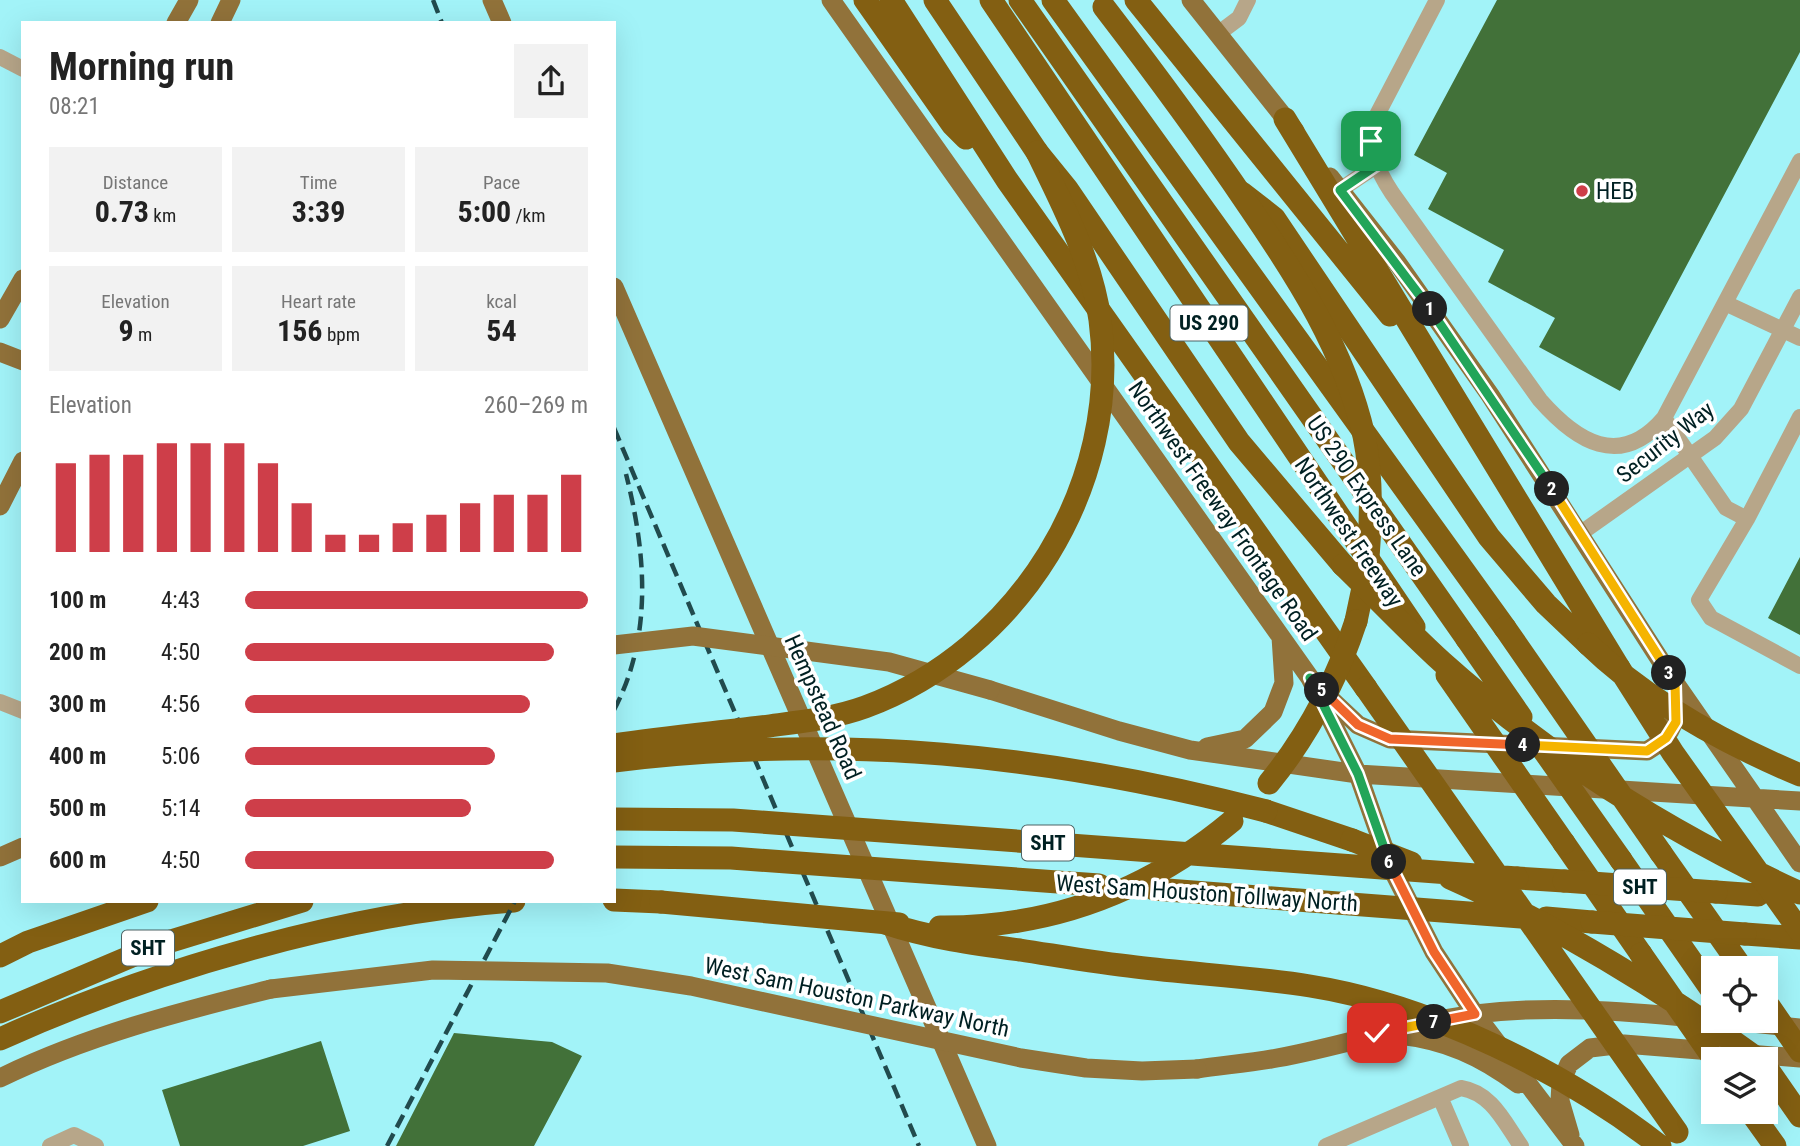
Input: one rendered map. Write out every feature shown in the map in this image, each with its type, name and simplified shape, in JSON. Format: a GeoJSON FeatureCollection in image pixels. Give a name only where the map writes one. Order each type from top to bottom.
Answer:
{"type":"FeatureCollection","features":[{"type":"Feature","properties":{"kind":"highway"},"geometry":{"type":"LineString","coordinates":[[864,0],[952,124],[1007,180]]}},
{"type":"Feature","properties":{"kind":"highway"},"geometry":{"type":"LineString","coordinates":[[891,0],[1007,180],[1366,688],[1674,1141]]}},
{"type":"Feature","properties":{"kind":"highway"},"geometry":{"type":"LineString","coordinates":[[935,0],[1037,152],[1067,189],[1248,452],[1343,565],[1442,662],[1535,737],[1650,814],[1725,856],[1800,893]]}},
{"type":"Feature","properties":{"kind":"highway","name":"Northwest Freeway"},"geometry":{"type":"LineString","coordinates":[[991,0],[1427,647],[1706,1047]]}},
{"type":"Feature","properties":{"kind":"highway","name":"US 290 Express Lane"},"geometry":{"type":"LineString","coordinates":[[1020,0],[1701,975]]}},
{"type":"Feature","properties":{"kind":"highway","name":"US 290"},"geometry":{"type":"LineString","coordinates":[[1054,0],[1504,628],[1734,956]]}},
{"type":"Feature","properties":{"kind":"highway"},"geometry":{"type":"LineString","coordinates":[[1136,0],[1443,380]]}},
{"type":"Feature","properties":{"kind":"highway"},"geometry":{"type":"LineString","coordinates":[[616,900],[965,927],[1018,923],[1069,911],[1144,882],[1190,854],[1251,802],[1285,763],[1328,694],[1356,621],[1367,569],[1370,490],[1364,437],[1341,362],[1319,315],[1238,190],[1102,3]]}},
{"type":"Feature","properties":{"kind":"highway"},"geometry":{"type":"LineString","coordinates":[[1285,119],[1672,752],[1800,931]]}},
{"type":"Feature","properties":{"kind":"highway"},"geometry":{"type":"LineString","coordinates":[[616,745],[820,719],[863,707],[905,690],[941,669],[985,633],[1025,591],[1053,549],[1081,488],[1097,432],[1103,377],[1100,320],[1084,259],[1037,152]]}},
{"type":"Feature","properties":{"kind":"highway"},"geometry":{"type":"LineString","coordinates":[[1238,190],[1274,218],[1489,537],[1546,604],[1603,659],[1680,714],[1742,751],[1800,775]]}},
{"type":"Feature","properties":{"kind":"highway"},"geometry":{"type":"LineString","coordinates":[[616,761],[752,749],[921,751],[996,757],[1085,770],[1217,798],[1339,835],[1496,898],[1591,948],[1742,1047]]}},
{"type":"Feature","properties":{"kind":"highway","name":"West Sam Houston Tollway North"},"geometry":{"type":"LineString","coordinates":[[616,819],[747,821],[1800,898]]}},
{"type":"Feature","properties":{"kind":"highway","name":"West Sam Houston Tollway North"},"geometry":{"type":"LineString","coordinates":[[616,857],[678,856],[785,861],[1800,938]]}},
{"type":"Feature","properties":{"kind":"highway"},"geometry":{"type":"LineString","coordinates":[[28,942],[102,903]]}},
{"type":"Feature","properties":{"kind":"highway","name":"SHT"},"geometry":{"type":"LineString","coordinates":[[0,956],[28,942],[141,903]]}},
{"type":"Feature","properties":{"kind":"highway","name":"SHT"},"geometry":{"type":"LineString","coordinates":[[0,1012],[158,945],[295,903]]}},
{"type":"Feature","properties":{"kind":"highway"},"geometry":{"type":"LineString","coordinates":[[0,1039],[106,996],[231,956],[411,914],[498,903]]}},
{"type":"Feature","properties":{"kind":"highway"},"geometry":{"type":"LineString","coordinates":[[886,923],[938,938],[1134,967],[1312,986],[1400,1009],[1472,1034],[1535,1066],[1639,1129],[1674,1141]]}},
{"type":"Feature","properties":{"kind":"highway"},"geometry":{"type":"LineString","coordinates":[[1778,1019],[1800,1051]]}},
{"type":"Feature","properties":{"kind":"highway"},"geometry":{"type":"LineString","coordinates":[[1778,1076],[1800,1093]]}},
{"type":"Feature","properties":{"kind":"highway"},"geometry":{"type":"LineString","coordinates":[[1778,1084],[1800,1116]]}},
{"type":"Feature","properties":{"kind":"highway"},"geometry":{"type":"LineString","coordinates":[[1760,1124],[1771,1140]]}},
{"type":"Feature","properties":{"kind":"main road"},"geometry":{"type":"LineString","coordinates":[[177,21],[189,0]]}},
{"type":"Feature","properties":{"kind":"main road"},"geometry":{"type":"LineString","coordinates":[[221,21],[231,0]]}},
{"type":"Feature","properties":{"kind":"main road"},"geometry":{"type":"LineString","coordinates":[[492,0],[501,21]]}},
{"type":"Feature","properties":{"kind":"main road","name":"Northwest Freeway Frontage Road"},"geometry":{"type":"LineString","coordinates":[[831,0],[1310,678],[1358,774],[1390,865],[1434,952],[1475,1014],[1573,1144]]}},
{"type":"Feature","properties":{"kind":"main road"},"geometry":{"type":"LineString","coordinates":[[1191,0],[1396,261],[1490,395],[1675,683],[1800,863]]}},
{"type":"Feature","properties":{"kind":"main road"},"geometry":{"type":"LineString","coordinates":[[0,319],[21,282]]}},
{"type":"Feature","properties":{"kind":"main road","name":"Hempstead Road"},"geometry":{"type":"LineString","coordinates":[[616,292],[987,1146]]}},
{"type":"Feature","properties":{"kind":"main road"},"geometry":{"type":"LineString","coordinates":[[0,352],[21,360]]}},
{"type":"Feature","properties":{"kind":"main road"},"geometry":{"type":"LineString","coordinates":[[0,506],[21,465]]}},
{"type":"Feature","properties":{"kind":"main road"},"geometry":{"type":"LineString","coordinates":[[616,645],[693,636],[889,662],[1119,732],[1190,750],[1358,774],[1800,801]]}},
{"type":"Feature","properties":{"kind":"main road"},"geometry":{"type":"LineString","coordinates":[[1190,750],[1245,739],[1273,712],[1284,683],[1281,636]]}},
{"type":"Feature","properties":{"kind":"main road"},"geometry":{"type":"LineString","coordinates":[[1310,678],[1358,725],[1390,739],[1647,751],[1666,738],[1676,722],[1675,683]]}},
{"type":"Feature","properties":{"kind":"main road"},"geometry":{"type":"LineString","coordinates":[[0,857],[21,848]]}},
{"type":"Feature","properties":{"kind":"main road","name":"West Sam Houston Parkway North"},"geometry":{"type":"LineString","coordinates":[[0,1078],[76,1045],[136,1024],[271,989],[433,970],[607,973],[691,986],[1021,1058],[1097,1068],[1197,1069],[1278,1058],[1377,1033],[1475,1014],[1545,1010],[1622,1011],[1701,1018]]}},
{"type":"Feature","properties":{"kind":"main road"},"geometry":{"type":"LineString","coordinates":[[1778,1026],[1800,1028]]}},
{"type":"Feature","properties":{"kind":"main road"},"geometry":{"type":"LineString","coordinates":[[1377,1033],[1430,1038],[1468,1051],[1494,1066],[1537,1098]]}},
{"type":"Feature","properties":{"kind":"main road"},"geometry":{"type":"LineString","coordinates":[[1573,1144],[1560,1101],[1561,1082],[1569,1064],[1590,1048],[1624,1044],[1800,1058]]}},
{"type":"Feature","properties":{"kind":"street"},"geometry":{"type":"LineString","coordinates":[[1219,33],[1239,18],[1248,0]]}},
{"type":"Feature","properties":{"kind":"street"},"geometry":{"type":"LineString","coordinates":[[1437,0],[1371,128],[1377,165],[1392,193],[1540,400],[1565,427],[1598,445],[1619,446],[1645,437],[1664,418],[1800,161]]}},
{"type":"Feature","properties":{"kind":"street"},"geometry":{"type":"LineString","coordinates":[[0,57],[21,68]]}},
{"type":"Feature","properties":{"kind":"street"},"geometry":{"type":"LineString","coordinates":[[1340,190],[1377,165]]}},
{"type":"Feature","properties":{"kind":"street"},"geometry":{"type":"LineString","coordinates":[[1785,191],[1800,198]]}},
{"type":"Feature","properties":{"kind":"street","name":"Security Way"},"geometry":{"type":"LineString","coordinates":[[1581,533],[1715,438],[1741,409],[1800,297]]}},
{"type":"Feature","properties":{"kind":"street"},"geometry":{"type":"LineString","coordinates":[[1726,303],[1800,338]]}},
{"type":"Feature","properties":{"kind":"street"},"geometry":{"type":"LineString","coordinates":[[1800,417],[1747,519],[1699,600],[1711,618],[1800,666]]}},
{"type":"Feature","properties":{"kind":"street"},"geometry":{"type":"LineString","coordinates":[[1664,418],[1726,508],[1747,519]]}},
{"type":"Feature","properties":{"kind":"street"},"geometry":{"type":"LineString","coordinates":[[0,702],[21,709]]}},
{"type":"Feature","properties":{"kind":"street"},"geometry":{"type":"LineString","coordinates":[[1326,1146],[1461,1088],[1475,1091],[1489,1100],[1521,1146]]}},
{"type":"Feature","properties":{"kind":"street"},"geometry":{"type":"LineString","coordinates":[[1440,1097],[1461,1146]]}},
{"type":"Feature","properties":{"kind":"street"},"geometry":{"type":"LineString","coordinates":[[50,1146],[74,1135],[96,1146]]}},
{"type":"Feature","properties":{"kind":"building","name":"HEB"},"geometry":{"type":"Polygon","coordinates":[[[1497,0],[1800,0],[1800,52],[1620,391],[1539,347],[1555,318],[1488,282],[1504,250],[1428,209],[1447,173],[1414,155],[1497,0]]]}},
{"type":"Feature","properties":{"kind":"building"},"geometry":{"type":"Polygon","coordinates":[[[1800,557],[1800,635],[1768,618],[1800,557]]]}},
{"type":"Feature","properties":{"kind":"building"},"geometry":{"type":"Polygon","coordinates":[[[454,1033],[552,1042],[582,1056],[534,1146],[396,1146],[454,1033]]]}},
{"type":"Feature","properties":{"kind":"building"},"geometry":{"type":"Polygon","coordinates":[[[321,1041],[350,1131],[303,1146],[180,1146],[162,1090],[321,1041]]]}},
{"type":"Feature","properties":{"kind":"railway"},"geometry":{"type":"LineString","coordinates":[[433,0],[441,21]]}},
{"type":"Feature","properties":{"kind":"railway"},"geometry":{"type":"LineString","coordinates":[[616,433],[919,1146]]}},
{"type":"Feature","properties":{"kind":"railway"},"geometry":{"type":"LineString","coordinates":[[616,706],[627,682],[635,653],[642,594],[638,534],[626,474]]}},
{"type":"Feature","properties":{"kind":"railway"},"geometry":{"type":"LineString","coordinates":[[387,1146],[514,903]]}},
{"type":"Feature","properties":{"kind":"place","name":"HEB"},"geometry":{"type":"Point","coordinates":[1582,191]}},
{"type":"Feature","properties":{"kind":"route"},"geometry":{"type":"LineString","coordinates":[[1371,141],[1377,165],[1360,173],[1340,190],[1396,261],[1490,395],[1581,533],[1675,683],[1676,722],[1666,738],[1647,751],[1390,739],[1358,725],[1310,678],[1358,774],[1390,865],[1411,909],[1434,952],[1475,1014],[1377,1033]]}}]}
